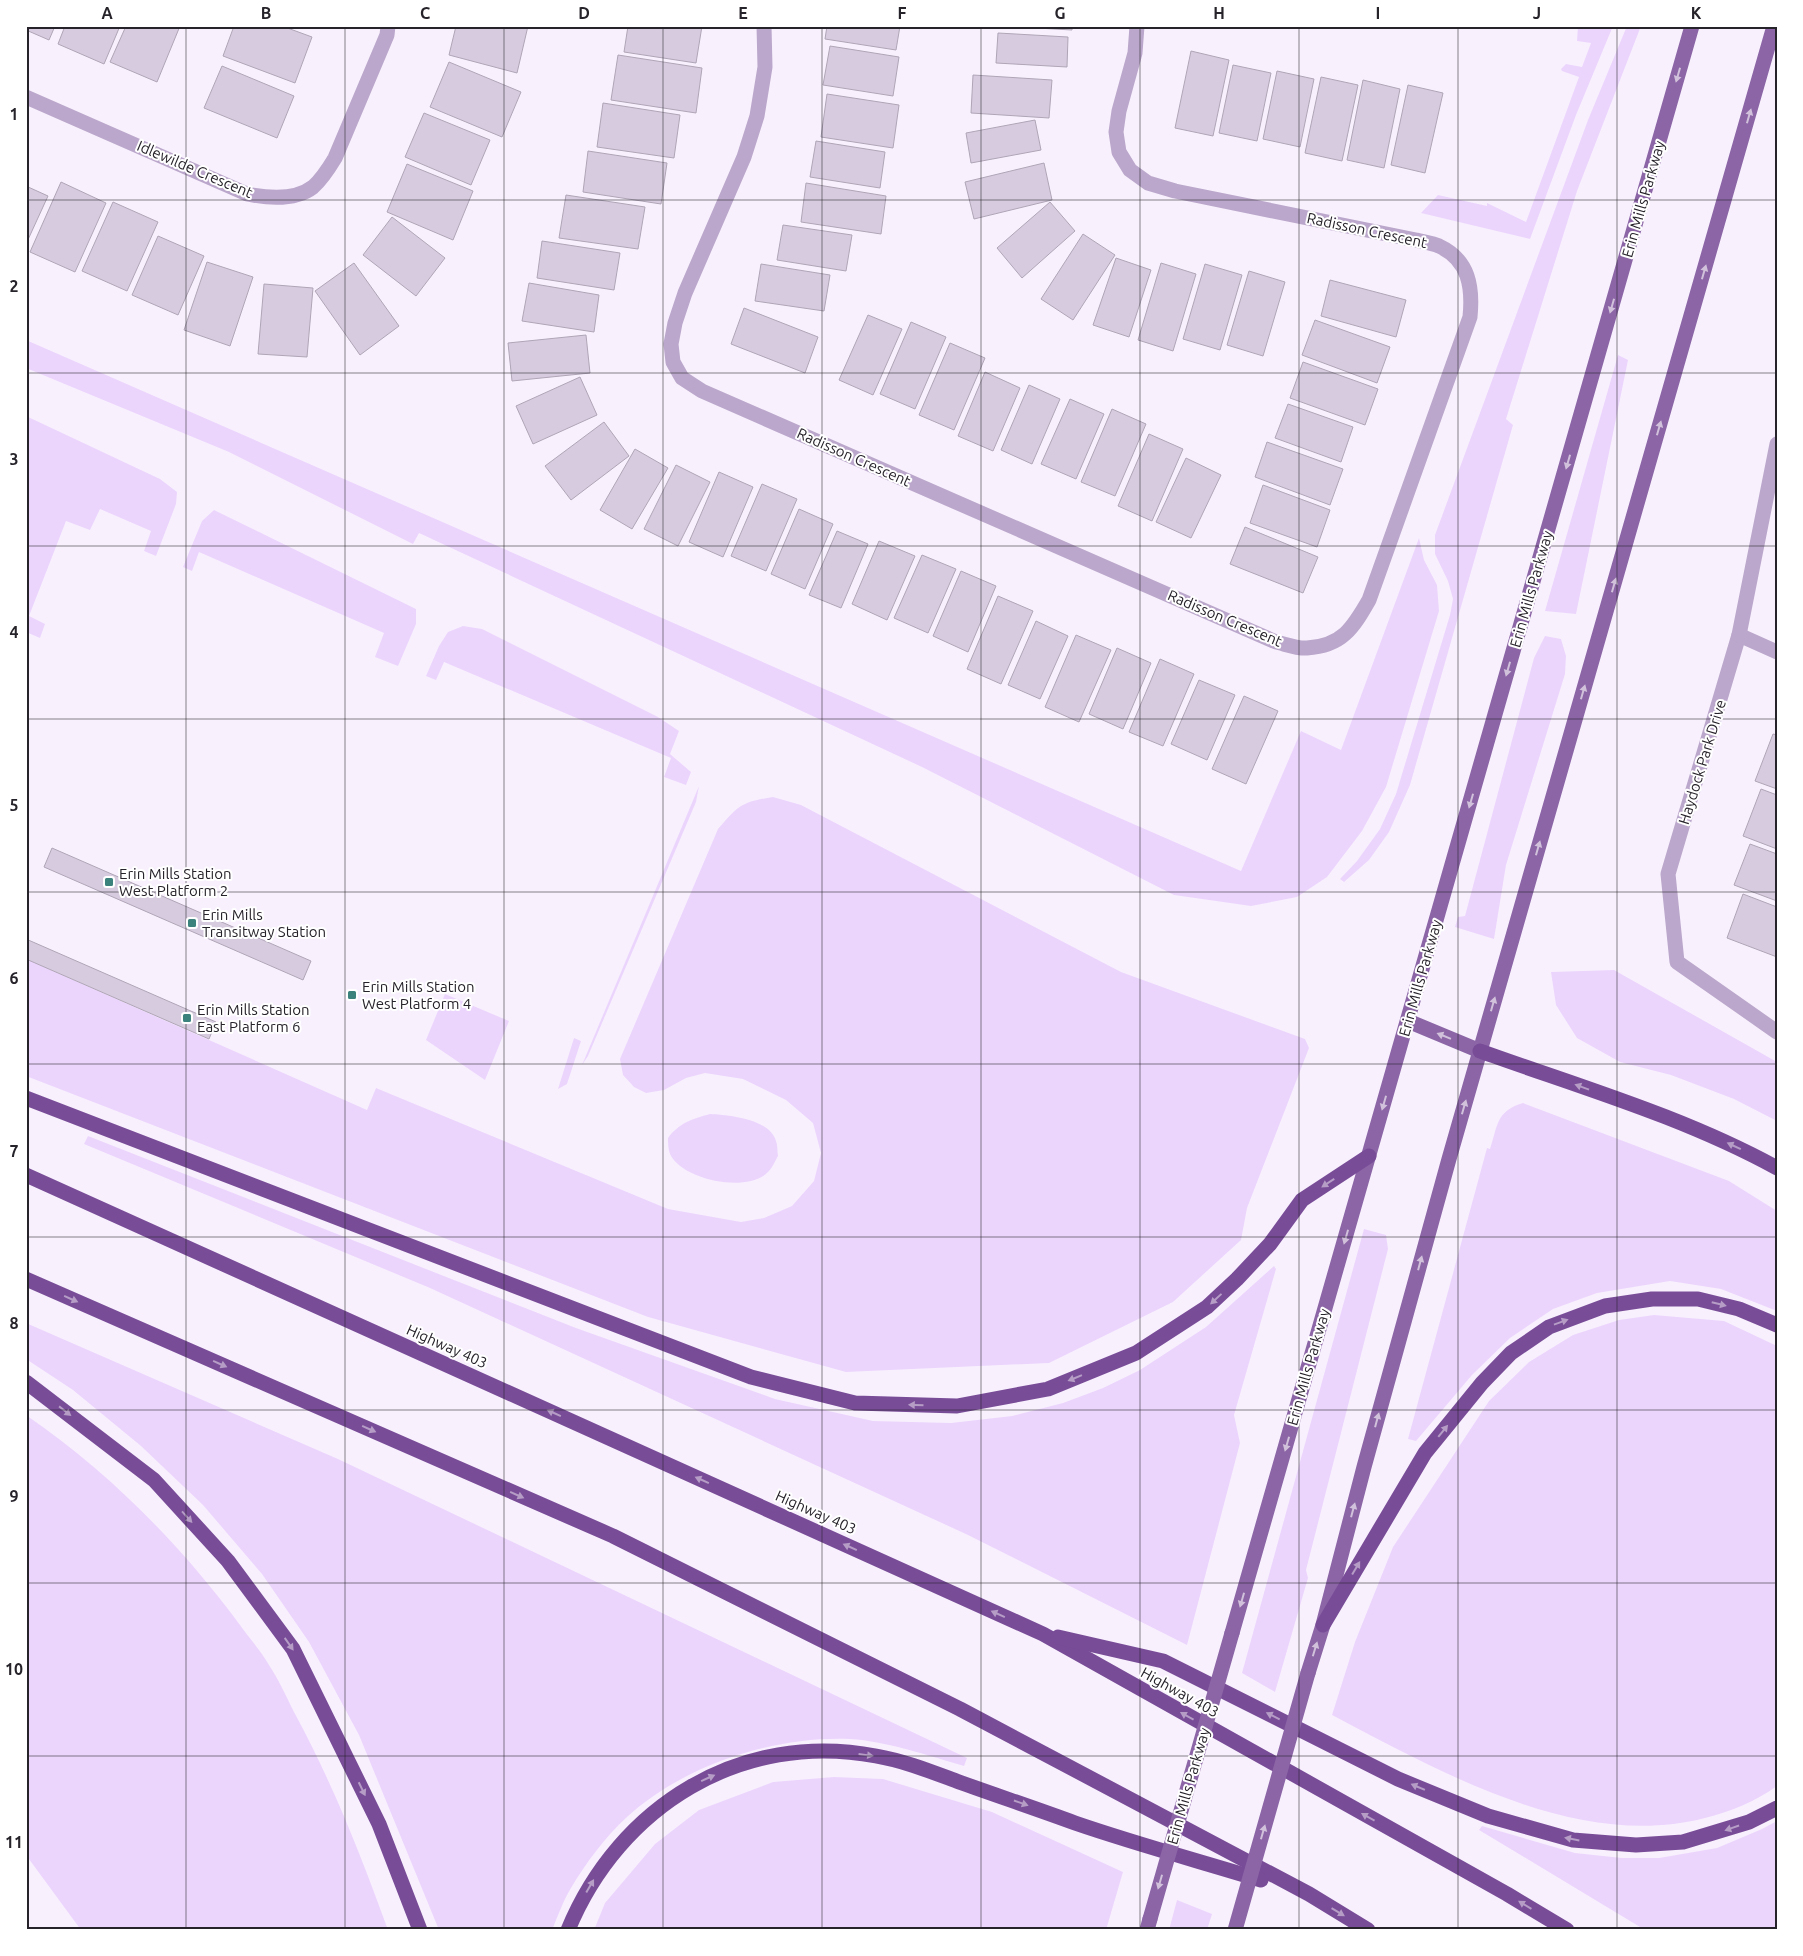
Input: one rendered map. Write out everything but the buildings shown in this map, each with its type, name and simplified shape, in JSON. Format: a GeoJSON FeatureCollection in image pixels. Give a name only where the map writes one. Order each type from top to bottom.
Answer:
{"type":"FeatureCollection","features":[{"type":"Feature","properties":{"kind":"highway"},"geometry":{"type":"LineString","coordinates":[[1480,1051],[1687,1125],[1737,1147],[1777,1168]]}},
{"type":"Feature","properties":{"kind":"highway"},"geometry":{"type":"LineString","coordinates":[[26,1098],[751,1377],[855,1403],[957,1406],[1048,1389],[1136,1353],[1207,1307],[1270,1244],[1302,1200],[1369,1156]]}},
{"type":"Feature","properties":{"kind":"highway","name":"Highway 403"},"geometry":{"type":"LineString","coordinates":[[26,1175],[1043,1634],[1499,1889],[1567,1930]]}},
{"type":"Feature","properties":{"kind":"highway"},"geometry":{"type":"LineString","coordinates":[[26,1279],[612,1536],[960,1709],[1309,1894],[1368,1930]]}},
{"type":"Feature","properties":{"kind":"highway"},"geometry":{"type":"LineString","coordinates":[[1323,1625],[1425,1453],[1482,1383],[1511,1353],[1549,1327],[1605,1306],[1652,1298],[1698,1299],[1739,1309],[1777,1325]]}},
{"type":"Feature","properties":{"kind":"highway"},"geometry":{"type":"LineString","coordinates":[[26,1382],[154,1480],[228,1561],[293,1650],[379,1824],[420,1930]]}},
{"type":"Feature","properties":{"kind":"highway"},"geometry":{"type":"LineString","coordinates":[[1043,1634],[1163,1661],[1398,1779],[1488,1816],[1573,1840],[1636,1845],[1683,1842],[1749,1822],[1777,1808]]}},
{"type":"Feature","properties":{"kind":"highway"},"geometry":{"type":"LineString","coordinates":[[568,1930],[589,1885],[610,1855],[636,1827],[664,1803],[696,1783],[730,1768],[765,1758],[802,1752],[839,1752],[876,1756],[912,1765],[1082,1825],[1309,1894]]}},
{"type":"Feature","properties":{"kind":"main road","name":"Erin Mills Parkway"},"geometry":{"type":"LineString","coordinates":[[1148,1924],[1692,26]]}},
{"type":"Feature","properties":{"kind":"main road"},"geometry":{"type":"LineString","coordinates":[[1235,1930],[1323,1625],[1372,1438],[1480,1051],[1774,26]]}},
{"type":"Feature","properties":{"kind":"main road"},"geometry":{"type":"LineString","coordinates":[[1408,1022],[1480,1051]]}},
{"type":"Feature","properties":{"kind":"street","name":"Idlewilde Crescent"},"geometry":{"type":"LineString","coordinates":[[26,97],[247,194],[270,198],[296,194],[312,187],[326,172],[335,158],[387,35],[388,26]]}},
{"type":"Feature","properties":{"kind":"street","name":"Radisson Crescent"},"geometry":{"type":"LineString","coordinates":[[764,26],[765,67],[757,116],[744,157],[685,293],[675,323],[671,344],[673,362],[682,378],[702,391],[1276,642],[1306,649],[1337,641],[1355,625],[1369,600],[1470,317],[1472,297],[1466,273],[1456,257],[1438,246],[1175,191],[1148,183],[1130,170],[1119,152],[1116,132],[1119,111],[1136,53],[1137,26]]}},
{"type":"Feature","properties":{"kind":"street","name":"Haydock Park Drive"},"geometry":{"type":"LineString","coordinates":[[1777,444],[1740,634],[1668,874],[1677,962],[1777,1032]]}},
{"type":"Feature","properties":{"kind":"street"},"geometry":{"type":"LineString","coordinates":[[1740,634],[1777,652]]}},
{"type":"Feature","properties":{"kind":"shaded area"},"geometry":{"type":"Polygon","coordinates":[[[1578,26],[1613,26],[1576,115],[1530,239],[1421,213],[1438,195],[1487,206],[1487,203],[1526,222],[1579,77],[1561,69],[1566,64],[1582,67],[1591,43],[1577,41],[1578,26]]]}},
{"type":"Feature","properties":{"kind":"shaded area"},"geometry":{"type":"Polygon","coordinates":[[[1627,26],[1641,26],[1577,191],[1506,419],[1513,425],[1410,785],[1389,832],[1369,860],[1344,882],[1340,879],[1357,861],[1380,829],[1396,794],[1450,615],[1453,599],[1448,581],[1435,554],[1435,535],[1588,120],[1627,26]]]}},
{"type":"Feature","properties":{"kind":"shaded area"},"geometry":{"type":"Polygon","coordinates":[[[26,340],[1241,871],[1301,731],[1341,750],[1419,538],[1424,560],[1437,585],[1439,611],[1386,787],[1362,831],[1327,877],[1297,897],[1251,906],[1174,895],[922,767],[419,533],[413,544],[229,452],[26,368],[26,340]]]}},
{"type":"Feature","properties":{"kind":"shaded area"},"geometry":{"type":"Polygon","coordinates":[[[1618,355],[1628,360],[1576,614],[1545,611],[1618,355]]]}},
{"type":"Feature","properties":{"kind":"shaded area"},"geometry":{"type":"Polygon","coordinates":[[[26,416],[160,479],[177,492],[176,504],[156,556],[144,551],[151,531],[100,509],[90,530],[66,521],[29,616],[45,624],[40,638],[26,632],[26,416]]]}},
{"type":"Feature","properties":{"kind":"shaded area"},"geometry":{"type":"Polygon","coordinates":[[[214,510],[416,609],[416,624],[398,666],[375,657],[384,633],[199,552],[192,571],[183,567],[202,521],[214,510]]]}},
{"type":"Feature","properties":{"kind":"shaded area"},"geometry":{"type":"Polygon","coordinates":[[[463,626],[482,629],[658,717],[679,731],[670,754],[691,772],[686,785],[664,777],[671,758],[444,662],[436,680],[426,676],[439,646],[448,632],[463,626]]]}},
{"type":"Feature","properties":{"kind":"shaded area"},"geometry":{"type":"Polygon","coordinates":[[[1545,636],[1561,639],[1566,656],[1565,674],[1506,865],[1494,939],[1455,927],[1458,917],[1465,916],[1534,658],[1545,636]]]}},
{"type":"Feature","properties":{"kind":"shaded area"},"geometry":{"type":"Polygon","coordinates":[[[699,786],[696,802],[588,1056],[582,1065],[699,786]]]}},
{"type":"Feature","properties":{"kind":"shaded area"},"geometry":{"type":"Polygon","coordinates":[[[773,797],[801,805],[1121,972],[1305,1039],[1309,1048],[1247,1208],[1241,1240],[1173,1302],[1049,1363],[846,1372],[648,1317],[26,1076],[26,959],[367,1110],[376,1088],[668,1209],[741,1222],[764,1218],[792,1206],[814,1181],[821,1153],[813,1123],[786,1100],[743,1079],[705,1073],[686,1078],[664,1090],[646,1093],[634,1087],[623,1075],[620,1059],[718,829],[741,806],[773,797]]]}},
{"type":"Feature","properties":{"kind":"shaded area"},"geometry":{"type":"Polygon","coordinates":[[[1614,970],[1777,1062],[1777,1121],[1734,1099],[1671,1075],[1620,1062],[1577,1038],[1556,1005],[1551,972],[1614,970]]]}},
{"type":"Feature","properties":{"kind":"shaded area"},"geometry":{"type":"Polygon","coordinates":[[[445,994],[509,1021],[485,1080],[426,1040],[445,994]]]}},
{"type":"Feature","properties":{"kind":"shaded area"},"geometry":{"type":"Polygon","coordinates":[[[574,1038],[581,1041],[567,1084],[558,1089],[574,1038]]]}},
{"type":"Feature","properties":{"kind":"shaded area"},"geometry":{"type":"Polygon","coordinates":[[[1523,1103],[1729,1181],[1777,1211],[1777,1311],[1721,1289],[1670,1281],[1597,1293],[1553,1309],[1510,1338],[1472,1375],[1416,1441],[1408,1439],[1487,1148],[1490,1149],[1499,1120],[1503,1115],[1514,1106],[1523,1103]]]}},
{"type":"Feature","properties":{"kind":"shaded area"},"geometry":{"type":"Polygon","coordinates":[[[710,1114],[748,1120],[766,1128],[772,1134],[777,1143],[778,1156],[767,1173],[757,1179],[730,1183],[700,1177],[687,1171],[677,1163],[670,1154],[668,1138],[686,1122],[710,1114]]]}},
{"type":"Feature","properties":{"kind":"shaded area"},"geometry":{"type":"Polygon","coordinates":[[[88,1136],[576,1328],[775,1399],[873,1421],[951,1423],[1012,1416],[1063,1403],[1103,1388],[1140,1370],[1206,1327],[1274,1266],[1276,1269],[1234,1415],[1240,1443],[1187,1645],[968,1535],[430,1288],[84,1144],[88,1136]]]}},
{"type":"Feature","properties":{"kind":"shaded area"},"geometry":{"type":"Polygon","coordinates":[[[1364,1229],[1386,1235],[1388,1249],[1306,1570],[1308,1578],[1275,1692],[1242,1673],[1364,1229]]]}},
{"type":"Feature","properties":{"kind":"shaded area"},"geometry":{"type":"Polygon","coordinates":[[[1654,1315],[1724,1321],[1777,1346],[1777,1786],[1724,1813],[1705,1818],[1657,1825],[1608,1824],[1560,1815],[1512,1800],[1418,1760],[1332,1715],[1355,1642],[1393,1547],[1489,1401],[1529,1362],[1573,1335],[1619,1320],[1654,1315]]]}},
{"type":"Feature","properties":{"kind":"shaded area"},"geometry":{"type":"Polygon","coordinates":[[[26,1323],[338,1459],[967,1758],[964,1766],[893,1746],[850,1739],[821,1739],[791,1743],[731,1757],[675,1782],[627,1817],[596,1851],[577,1879],[566,1898],[552,1930],[439,1930],[359,1735],[309,1642],[262,1574],[203,1505],[141,1446],[73,1390],[26,1359],[26,1323]]]}},
{"type":"Feature","properties":{"kind":"shaded area"},"geometry":{"type":"Polygon","coordinates":[[[26,1415],[57,1437],[115,1485],[142,1511],[193,1566],[262,1655],[273,1671],[308,1738],[333,1792],[388,1930],[81,1930],[26,1855],[26,1415]]]}},
{"type":"Feature","properties":{"kind":"shaded area"},"geometry":{"type":"Polygon","coordinates":[[[834,1777],[883,1779],[992,1812],[1123,1872],[1106,1930],[594,1930],[605,1903],[655,1844],[699,1810],[773,1782],[834,1777]]]}},
{"type":"Feature","properties":{"kind":"shaded area"},"geometry":{"type":"Polygon","coordinates":[[[1777,1821],[1777,1930],[1645,1930],[1479,1830],[1482,1826],[1575,1853],[1622,1858],[1659,1858],[1717,1848],[1777,1821]]]}},
{"type":"Feature","properties":{"kind":"shaded area"},"geometry":{"type":"Polygon","coordinates":[[[1177,1900],[1212,1914],[1207,1930],[1169,1930],[1177,1900]]]}},
{"type":"Feature","properties":{"kind":"place","name":"Erin Mills Station West Platform 2"},"geometry":{"type":"Point","coordinates":[109,882]}},
{"type":"Feature","properties":{"kind":"place","name":"Erin Mills Transitway Station"},"geometry":{"type":"Point","coordinates":[192,923]}},
{"type":"Feature","properties":{"kind":"place","name":"Erin Mills Station West Platform 4"},"geometry":{"type":"Point","coordinates":[352,995]}},
{"type":"Feature","properties":{"kind":"place","name":"Erin Mills Station East Platform 6"},"geometry":{"type":"Point","coordinates":[187,1018]}}]}
